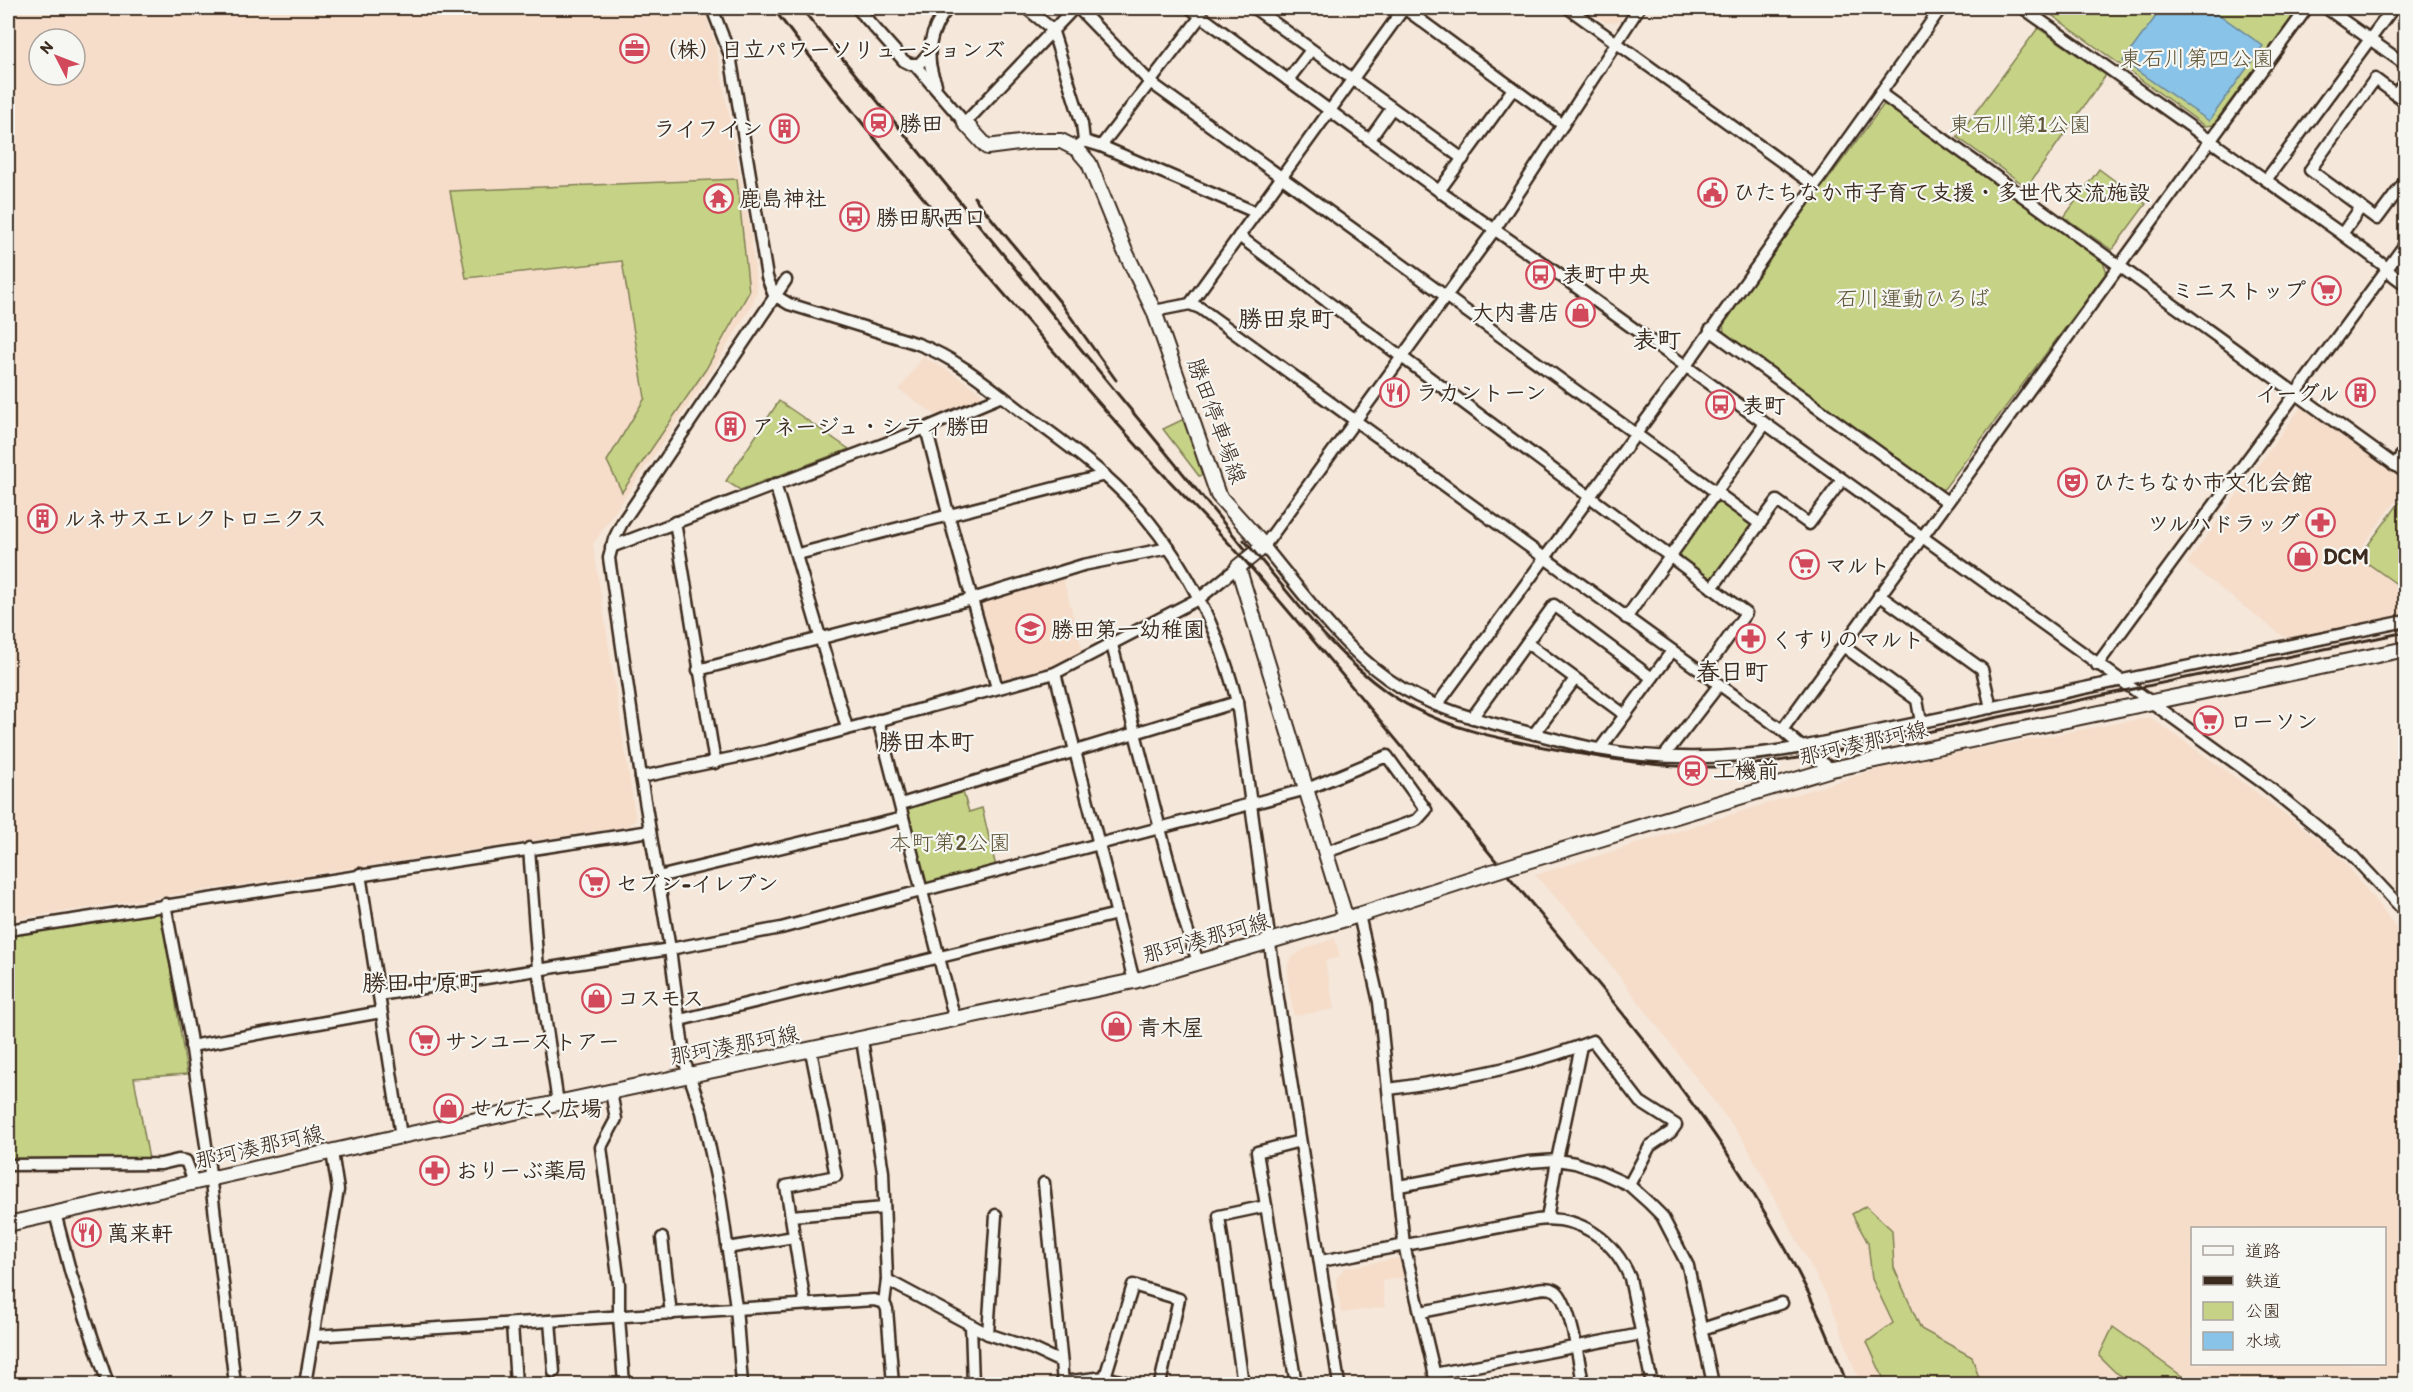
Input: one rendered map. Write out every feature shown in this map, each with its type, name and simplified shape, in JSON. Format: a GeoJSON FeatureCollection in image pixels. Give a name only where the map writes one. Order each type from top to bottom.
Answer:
{"type":"FeatureCollection","features":[{"type":"Feature","properties":{"kind":"main road"},"geometry":{"type":"LineString","coordinates":[[965,123],[987,147],[1049,140],[1080,145]]}},
{"type":"Feature","properties":{"kind":"main road","name":"勝田停車場線"},"geometry":{"type":"LineString","coordinates":[[1080,145],[1124,249],[1154,311],[1218,495],[1264,546]]}},
{"type":"Feature","properties":{"kind":"main road"},"geometry":{"type":"LineString","coordinates":[[1264,546],[1238,567],[1326,852],[1352,917]]}},
{"type":"Feature","properties":{"kind":"main road","name":"那珂湊那珂線"},"geometry":{"type":"LineString","coordinates":[[8,1224],[401,1136],[1134,981],[1270,942],[1517,864],[1832,769],[2406,649]]}},
{"type":"Feature","properties":{"kind":"street"},"geometry":{"type":"LineString","coordinates":[[712,8],[730,55],[765,266],[769,286],[774,295],[789,304],[937,351],[964,367],[1105,475],[1142,513],[1200,598],[1228,666],[1237,702],[1300,1141],[1340,1384]]}},
{"type":"Feature","properties":{"kind":"street"},"geometry":{"type":"LineString","coordinates":[[857,8],[901,58],[915,65],[965,123],[1052,29],[1076,8],[1150,82],[1635,436],[1760,524]]}},
{"type":"Feature","properties":{"kind":"street"},"geometry":{"type":"LineString","coordinates":[[915,65],[924,61],[928,54],[934,31],[946,8]]}},
{"type":"Feature","properties":{"kind":"street"},"geometry":{"type":"LineString","coordinates":[[1026,8],[1052,29],[1082,124],[1080,145],[1101,146],[1255,213]]}},
{"type":"Feature","properties":{"kind":"street"},"geometry":{"type":"LineString","coordinates":[[1191,8],[1439,191],[1495,229],[2266,785],[2351,854],[2406,914]]}},
{"type":"Feature","properties":{"kind":"street"},"geometry":{"type":"LineString","coordinates":[[1254,8],[1463,159]]}},
{"type":"Feature","properties":{"kind":"street"},"geometry":{"type":"LineString","coordinates":[[1190,304],[1404,8],[1563,125]]}},
{"type":"Feature","properties":{"kind":"street"},"geometry":{"type":"LineString","coordinates":[[1568,8],[1814,185]]}},
{"type":"Feature","properties":{"kind":"street"},"geometry":{"type":"LineString","coordinates":[[1639,8],[1495,229],[1264,546],[1327,622],[1387,678],[1437,705],[1472,718],[1600,749],[1664,756],[1764,752],[1802,747],[2406,621]]}},
{"type":"Feature","properties":{"kind":"street"},"geometry":{"type":"LineString","coordinates":[[1437,705],[1685,367],[1941,8]]}},
{"type":"Feature","properties":{"kind":"street"},"geometry":{"type":"LineString","coordinates":[[2023,8],[2342,234],[2406,285]]}},
{"type":"Feature","properties":{"kind":"street"},"geometry":{"type":"LineString","coordinates":[[1782,730],[1946,501],[2307,8]]}},
{"type":"Feature","properties":{"kind":"street"},"geometry":{"type":"LineString","coordinates":[[2326,8],[2406,64]]}},
{"type":"Feature","properties":{"kind":"street"},"geometry":{"type":"LineString","coordinates":[[2266,180],[2393,8]]}},
{"type":"Feature","properties":{"kind":"street"},"geometry":{"type":"LineString","coordinates":[[1101,146],[1201,16]]}},
{"type":"Feature","properties":{"kind":"street"},"geometry":{"type":"LineString","coordinates":[[1288,80],[1311,50]]}},
{"type":"Feature","properties":{"kind":"street"},"geometry":{"type":"LineString","coordinates":[[928,54],[931,74],[938,90]]}},
{"type":"Feature","properties":{"kind":"street"},"geometry":{"type":"LineString","coordinates":[[2406,102],[2375,79],[2310,170],[2378,219],[2406,180]]}},
{"type":"Feature","properties":{"kind":"street"},"geometry":{"type":"LineString","coordinates":[[2395,94],[2406,81]]}},
{"type":"Feature","properties":{"kind":"street"},"geometry":{"type":"LineString","coordinates":[[1439,191],[1513,89]]}},
{"type":"Feature","properties":{"kind":"street"},"geometry":{"type":"LineString","coordinates":[[1880,93],[2406,473]]}},
{"type":"Feature","properties":{"kind":"street"},"geometry":{"type":"LineString","coordinates":[[1370,139],[1392,108]]}},
{"type":"Feature","properties":{"kind":"street"},"geometry":{"type":"LineString","coordinates":[[2342,234],[2361,207]]}},
{"type":"Feature","properties":{"kind":"street"},"geometry":{"type":"LineString","coordinates":[[1239,236],[1746,613],[1703,673]]}},
{"type":"Feature","properties":{"kind":"street"},"geometry":{"type":"LineString","coordinates":[[2097,665],[2406,243]]}},
{"type":"Feature","properties":{"kind":"street"},"geometry":{"type":"LineString","coordinates":[[742,1384],[736,1307],[720,1194],[705,1123],[695,1087],[685,1063],[670,949],[641,777],[609,558],[610,547],[622,523],[786,280]]}},
{"type":"Feature","properties":{"kind":"street"},"geometry":{"type":"LineString","coordinates":[[1154,311],[1190,304],[1200,308],[1356,419],[1782,730],[1812,756],[1832,769]]}},
{"type":"Feature","properties":{"kind":"street"},"geometry":{"type":"LineString","coordinates":[[1710,330],[1946,501]]}},
{"type":"Feature","properties":{"kind":"street"},"geometry":{"type":"LineString","coordinates":[[610,547],[926,428],[1002,396]]}},
{"type":"Feature","properties":{"kind":"street"},"geometry":{"type":"LineString","coordinates":[[1626,618],[1765,424]]}},
{"type":"Feature","properties":{"kind":"street"},"geometry":{"type":"LineString","coordinates":[[926,428],[997,688]]}},
{"type":"Feature","properties":{"kind":"street"},"geometry":{"type":"LineString","coordinates":[[2394,465],[2406,450]]}},
{"type":"Feature","properties":{"kind":"street"},"geometry":{"type":"LineString","coordinates":[[798,554],[1105,475]]}},
{"type":"Feature","properties":{"kind":"street"},"geometry":{"type":"LineString","coordinates":[[1712,588],[1777,501],[1809,524],[1842,480]]}},
{"type":"Feature","properties":{"kind":"street"},"geometry":{"type":"LineString","coordinates":[[775,484],[798,554],[848,728]]}},
{"type":"Feature","properties":{"kind":"street"},"geometry":{"type":"LineString","coordinates":[[675,522],[715,763]]}},
{"type":"Feature","properties":{"kind":"street"},"geometry":{"type":"LineString","coordinates":[[698,670],[822,640],[972,599],[1083,565],[1168,548]]}},
{"type":"Feature","properties":{"kind":"street"},"geometry":{"type":"LineString","coordinates":[[641,777],[715,763],[1055,673],[1200,598],[1238,567]]}},
{"type":"Feature","properties":{"kind":"street"},"geometry":{"type":"LineString","coordinates":[[1879,595],[1982,669],[1991,708]]}},
{"type":"Feature","properties":{"kind":"street"},"geometry":{"type":"LineString","coordinates":[[1472,718],[1554,605],[1652,678]]}},
{"type":"Feature","properties":{"kind":"street"},"geometry":{"type":"LineString","coordinates":[[1527,643],[1625,715]]}},
{"type":"Feature","properties":{"kind":"street"},"geometry":{"type":"LineString","coordinates":[[1112,645],[1159,828],[1198,962]]}},
{"type":"Feature","properties":{"kind":"street"},"geometry":{"type":"LineString","coordinates":[[1842,646],[1917,700],[1921,722]]}},
{"type":"Feature","properties":{"kind":"street"},"geometry":{"type":"LineString","coordinates":[[1600,749],[1672,651]]}},
{"type":"Feature","properties":{"kind":"street"},"geometry":{"type":"LineString","coordinates":[[1055,673],[1134,981]]}},
{"type":"Feature","properties":{"kind":"street"},"geometry":{"type":"LineString","coordinates":[[1534,734],[1575,679]]}},
{"type":"Feature","properties":{"kind":"street"},"geometry":{"type":"LineString","coordinates":[[1664,756],[1719,685]]}},
{"type":"Feature","properties":{"kind":"street"},"geometry":{"type":"LineString","coordinates":[[900,804],[1237,702]]}},
{"type":"Feature","properties":{"kind":"street"},"geometry":{"type":"LineString","coordinates":[[878,720],[924,891],[955,1020]]}},
{"type":"Feature","properties":{"kind":"street"},"geometry":{"type":"LineString","coordinates":[[379,995],[670,949],[781,928],[1306,789],[1387,756],[1426,810],[1417,820],[1326,852]]}},
{"type":"Feature","properties":{"kind":"street"},"geometry":{"type":"LineString","coordinates":[[658,877],[903,818]]}},
{"type":"Feature","properties":{"kind":"street"},"geometry":{"type":"LineString","coordinates":[[8,930],[650,831]]}},
{"type":"Feature","properties":{"kind":"street"},"geometry":{"type":"LineString","coordinates":[[529,848],[538,969],[558,1103]]}},
{"type":"Feature","properties":{"kind":"street"},"geometry":{"type":"LineString","coordinates":[[360,874],[401,1136]]}},
{"type":"Feature","properties":{"kind":"street"},"geometry":{"type":"LineString","coordinates":[[165,904],[191,1046],[235,1384]]}},
{"type":"Feature","properties":{"kind":"street"},"geometry":{"type":"LineString","coordinates":[[680,1020],[1117,914]]}},
{"type":"Feature","properties":{"kind":"street"},"geometry":{"type":"LineString","coordinates":[[1352,917],[1379,1002],[1404,1245],[1436,1379],[1641,1335]]}},
{"type":"Feature","properties":{"kind":"street"},"geometry":{"type":"LineString","coordinates":[[191,1046],[381,1012]]}},
{"type":"Feature","properties":{"kind":"street"},"geometry":{"type":"LineString","coordinates":[[862,1040],[883,1172],[887,1280],[884,1303],[887,1309],[894,1384]]}},
{"type":"Feature","properties":{"kind":"street"},"geometry":{"type":"LineString","coordinates":[[1389,1089],[1469,1078],[1522,1065],[1593,1041],[1640,1102],[1653,1112],[1669,1118],[1676,1125],[1671,1132],[1650,1146],[1629,1185]]}},
{"type":"Feature","properties":{"kind":"street"},"geometry":{"type":"LineString","coordinates":[[1547,1219],[1581,1046]]}},
{"type":"Feature","properties":{"kind":"street"},"geometry":{"type":"LineString","coordinates":[[805,1305],[786,1186],[836,1176],[811,1051]]}},
{"type":"Feature","properties":{"kind":"street"},"geometry":{"type":"LineString","coordinates":[[611,1092],[616,1119],[601,1147],[619,1284],[624,1384]]}},
{"type":"Feature","properties":{"kind":"street"},"geometry":{"type":"LineString","coordinates":[[1296,1384],[1257,1152],[1300,1141]]}},
{"type":"Feature","properties":{"kind":"street"},"geometry":{"type":"LineString","coordinates":[[305,1384],[338,1190],[332,1152]]}},
{"type":"Feature","properties":{"kind":"street"},"geometry":{"type":"LineString","coordinates":[[8,1165],[161,1164],[178,1160],[186,1161],[194,1182]]}},
{"type":"Feature","properties":{"kind":"street"},"geometry":{"type":"LineString","coordinates":[[1399,1186],[1529,1162],[1557,1160],[1598,1171],[1629,1185],[1662,1216],[1684,1255],[1713,1384]]}},
{"type":"Feature","properties":{"kind":"street"},"geometry":{"type":"LineString","coordinates":[[1044,1183],[1064,1383],[1105,1377],[1132,1384]]}},
{"type":"Feature","properties":{"kind":"street"},"geometry":{"type":"LineString","coordinates":[[1243,1384],[1219,1216],[1266,1206]]}},
{"type":"Feature","properties":{"kind":"street"},"geometry":{"type":"LineString","coordinates":[[791,1216],[884,1208]]}},
{"type":"Feature","properties":{"kind":"street"},"geometry":{"type":"LineString","coordinates":[[55,1213],[71,1274],[108,1384]]}},
{"type":"Feature","properties":{"kind":"street"},"geometry":{"type":"LineString","coordinates":[[987,1334],[996,1215]]}},
{"type":"Feature","properties":{"kind":"street"},"geometry":{"type":"LineString","coordinates":[[1321,1261],[1547,1219],[1577,1224],[1589,1229],[1610,1245],[1626,1267],[1652,1384]]}},
{"type":"Feature","properties":{"kind":"street"},"geometry":{"type":"LineString","coordinates":[[727,1248],[794,1237]]}},
{"type":"Feature","properties":{"kind":"street"},"geometry":{"type":"LineString","coordinates":[[662,1238],[671,1314]]}},
{"type":"Feature","properties":{"kind":"street"},"geometry":{"type":"LineString","coordinates":[[887,1280],[987,1334],[1033,1349],[1061,1362]]}},
{"type":"Feature","properties":{"kind":"street"},"geometry":{"type":"LineString","coordinates":[[1105,1377],[1133,1285],[1179,1299],[1160,1384]]}},
{"type":"Feature","properties":{"kind":"street"},"geometry":{"type":"LineString","coordinates":[[1421,1312],[1536,1289],[1555,1290],[1563,1299],[1577,1347],[1583,1384]]}},
{"type":"Feature","properties":{"kind":"street"},"geometry":{"type":"LineString","coordinates":[[314,1336],[671,1314],[736,1307],[874,1300],[884,1303]]}},
{"type":"Feature","properties":{"kind":"street"},"geometry":{"type":"LineString","coordinates":[[1702,1329],[1782,1303]]}},
{"type":"Feature","properties":{"kind":"street"},"geometry":{"type":"LineString","coordinates":[[550,1321],[554,1372]]}},
{"type":"Feature","properties":{"kind":"street"},"geometry":{"type":"LineString","coordinates":[[512,1324],[516,1384]]}},
{"type":"Feature","properties":{"kind":"street"},"geometry":{"type":"LineString","coordinates":[[971,1325],[973,1384]]}},
{"type":"Feature","properties":{"kind":"shaded area"},"geometry":{"type":"Polygon","coordinates":[[[8,8],[701,8],[706,14],[718,55],[751,235],[757,290],[752,305],[714,368],[593,544],[636,820],[625,827],[8,920],[8,8]]]}},
{"type":"Feature","properties":{"kind":"shaded area"},"geometry":{"type":"Polygon","coordinates":[[[1584,8],[1628,8],[1618,22],[1606,23],[1584,8]]]}},
{"type":"Feature","properties":{"kind":"shaded area"},"geometry":{"type":"Polygon","coordinates":[[[923,357],[982,393],[979,400],[937,416],[899,390],[923,357]]]}},
{"type":"Feature","properties":{"kind":"shaded area"},"geometry":{"type":"Polygon","coordinates":[[[2303,404],[2405,481],[2405,489],[2356,555],[2405,592],[2405,616],[2289,641],[2187,563],[2303,404]]]}},
{"type":"Feature","properties":{"kind":"shaded area","name":"勝田第一幼稚園"},"geometry":{"type":"Polygon","coordinates":[[[1062,574],[1083,652],[1054,668],[1003,682],[998,680],[977,606],[979,601],[1062,574]]]}},
{"type":"Feature","properties":{"kind":"shaded area"},"geometry":{"type":"Polygon","coordinates":[[[2150,717],[2252,789],[2331,849],[2345,862],[2405,939],[2405,1384],[1860,1384],[1831,1304],[1744,1141],[1578,922],[1535,875],[1891,765],[2150,717]]]}},
{"type":"Feature","properties":{"kind":"shaded area"},"geometry":{"type":"Polygon","coordinates":[[[1335,938],[1340,957],[1325,961],[1334,1009],[1294,1016],[1288,983],[1288,964],[1293,956],[1307,948],[1335,938]]]}},
{"type":"Feature","properties":{"kind":"shaded area"},"geometry":{"type":"Polygon","coordinates":[[[1398,1258],[1403,1261],[1407,1277],[1382,1281],[1385,1307],[1341,1313],[1336,1279],[1344,1268],[1398,1258]]]}},
{"type":"Feature","properties":{"kind":"green space","name":"東石川第四公園"},"geometry":{"type":"Polygon","coordinates":[[[2042,8],[2299,8],[2213,125],[2205,126],[2042,8]]]}},
{"type":"Feature","properties":{"kind":"green space","name":"東石川第1公園"},"geometry":{"type":"Polygon","coordinates":[[[2038,28],[2106,75],[2027,187],[1957,137],[2038,28]]]}},
{"type":"Feature","properties":{"kind":"green space","name":"石川運動ひろば"},"geometry":{"type":"Polygon","coordinates":[[[1884,104],[2103,262],[2107,272],[1944,489],[1937,489],[1724,334],[1723,321],[1884,104]]]}},
{"type":"Feature","properties":{"kind":"green space"},"geometry":{"type":"Polygon","coordinates":[[[2099,169],[2146,204],[2112,250],[2064,217],[2099,169]]]}},
{"type":"Feature","properties":{"kind":"green space"},"geometry":{"type":"Polygon","coordinates":[[[737,179],[749,292],[706,369],[622,492],[607,461],[645,398],[622,261],[466,278],[450,191],[737,179]]]}},
{"type":"Feature","properties":{"kind":"green space"},"geometry":{"type":"Polygon","coordinates":[[[779,401],[849,449],[740,490],[726,481],[779,401]]]}},
{"type":"Feature","properties":{"kind":"green space"},"geometry":{"type":"Polygon","coordinates":[[[1186,418],[1207,473],[1199,476],[1163,429],[1186,418]]]}},
{"type":"Feature","properties":{"kind":"green space"},"geometry":{"type":"Polygon","coordinates":[[[1715,492],[1760,524],[1712,588],[1669,556],[1715,492]]]}},
{"type":"Feature","properties":{"kind":"green space"},"geometry":{"type":"Polygon","coordinates":[[[2405,495],[2405,575],[2398,585],[2359,557],[2405,495]]]}},
{"type":"Feature","properties":{"kind":"green space","name":"本町第2公園"},"geometry":{"type":"Polygon","coordinates":[[[962,789],[969,812],[982,808],[996,867],[928,884],[925,882],[906,810],[911,803],[962,789]]]}},
{"type":"Feature","properties":{"kind":"green space"},"geometry":{"type":"Polygon","coordinates":[[[161,909],[187,1074],[134,1078],[149,1159],[8,1159],[8,934],[161,909]]]}},
{"type":"Feature","properties":{"kind":"green space"},"geometry":{"type":"Polygon","coordinates":[[[1866,1206],[1892,1230],[1894,1268],[1921,1329],[1972,1357],[1981,1384],[1886,1384],[1867,1342],[1893,1323],[1872,1279],[1868,1243],[1852,1214],[1866,1206]]]}},
{"type":"Feature","properties":{"kind":"green space"},"geometry":{"type":"Polygon","coordinates":[[[2113,1327],[2193,1384],[2134,1384],[2115,1372],[2099,1356],[2113,1327]]]}},
{"type":"Feature","properties":{"kind":"water"},"geometry":{"type":"Polygon","coordinates":[[[2162,8],[2210,8],[2263,46],[2209,121],[2123,61],[2162,8]]]}},
{"type":"Feature","properties":{"kind":"railway"},"geometry":{"type":"LineString","coordinates":[[773,8],[860,121],[951,232],[1139,448],[1234,548],[1279,600],[1648,1045],[1740,1172],[1780,1239],[1817,1310],[1847,1384]]}},
{"type":"Feature","properties":{"kind":"railway"},"geometry":{"type":"LineString","coordinates":[[801,8],[1245,549]]}},
{"type":"Feature","properties":{"kind":"railway"},"geometry":{"type":"LineString","coordinates":[[974,197],[1060,302],[1116,380]]}},
{"type":"Feature","properties":{"kind":"railway"},"geometry":{"type":"LineString","coordinates":[[1244,540],[1329,640],[1366,676],[1408,705],[1454,725],[1503,739],[1592,756],[1671,766],[1731,766],[1812,756],[2406,632]]}},
{"type":"Feature","properties":{"kind":"place","name":"（株）日立パワーソリューションズ"},"geometry":{"type":"Point","coordinates":[634,49]}},
{"type":"Feature","properties":{"kind":"place","name":"勝田"},"geometry":{"type":"Point","coordinates":[878,123]}},
{"type":"Feature","properties":{"kind":"place","name":"ライフイン"},"geometry":{"type":"Point","coordinates":[784,128]}},
{"type":"Feature","properties":{"kind":"place","name":"ひたちなか市子育て支援・多世代交流施設"},"geometry":{"type":"Point","coordinates":[1712,192]}},
{"type":"Feature","properties":{"kind":"place","name":"鹿島神社"},"geometry":{"type":"Point","coordinates":[718,198]}},
{"type":"Feature","properties":{"kind":"place","name":"勝田駅西口"},"geometry":{"type":"Point","coordinates":[855,217]}},
{"type":"Feature","properties":{"kind":"place","name":"表町中央"},"geometry":{"type":"Point","coordinates":[1541,274]}},
{"type":"Feature","properties":{"kind":"place","name":"ミニストップ"},"geometry":{"type":"Point","coordinates":[2327,290]}},
{"type":"Feature","properties":{"kind":"place","name":"大内書店"},"geometry":{"type":"Point","coordinates":[1581,312]}},
{"type":"Feature","properties":{"kind":"place","name":"ラカントーン"},"geometry":{"type":"Point","coordinates":[1395,392]}},
{"type":"Feature","properties":{"kind":"place","name":"イーグル"},"geometry":{"type":"Point","coordinates":[2361,393]}},
{"type":"Feature","properties":{"kind":"place","name":"表町"},"geometry":{"type":"Point","coordinates":[1721,405]}},
{"type":"Feature","properties":{"kind":"place","name":"アネージュ・シティ勝田"},"geometry":{"type":"Point","coordinates":[731,426]}},
{"type":"Feature","properties":{"kind":"place","name":"ひたちなか市文化会館"},"geometry":{"type":"Point","coordinates":[2072,482]}},
{"type":"Feature","properties":{"kind":"place","name":"ルネサスエレクトロニクス"},"geometry":{"type":"Point","coordinates":[43,518]}},
{"type":"Feature","properties":{"kind":"place","name":"ツルハドラッグ"},"geometry":{"type":"Point","coordinates":[2321,523]}},
{"type":"Feature","properties":{"kind":"place","name":"DCM"},"geometry":{"type":"Point","coordinates":[2302,556]}},
{"type":"Feature","properties":{"kind":"place","name":"マルト"},"geometry":{"type":"Point","coordinates":[1804,565]}},
{"type":"Feature","properties":{"kind":"place","name":"勝田第一幼稚園"},"geometry":{"type":"Point","coordinates":[1030,629]}},
{"type":"Feature","properties":{"kind":"place","name":"くすりのマルト"},"geometry":{"type":"Point","coordinates":[1750,639]}},
{"type":"Feature","properties":{"kind":"place","name":"ローソン"},"geometry":{"type":"Point","coordinates":[2209,721]}},
{"type":"Feature","properties":{"kind":"place","name":"工機前"},"geometry":{"type":"Point","coordinates":[1692,770]}},
{"type":"Feature","properties":{"kind":"place","name":"セブン-イレブン"},"geometry":{"type":"Point","coordinates":[595,883]}},
{"type":"Feature","properties":{"kind":"place","name":"コスモス"},"geometry":{"type":"Point","coordinates":[596,998]}},
{"type":"Feature","properties":{"kind":"place","name":"青木屋"},"geometry":{"type":"Point","coordinates":[1117,1027]}},
{"type":"Feature","properties":{"kind":"place","name":"サンユーストアー"},"geometry":{"type":"Point","coordinates":[424,1041]}},
{"type":"Feature","properties":{"kind":"place","name":"せんたく広場"},"geometry":{"type":"Point","coordinates":[449,1108]}},
{"type":"Feature","properties":{"kind":"place","name":"おりーぶ薬局"},"geometry":{"type":"Point","coordinates":[435,1170]}},
{"type":"Feature","properties":{"kind":"place","name":"萬来軒"},"geometry":{"type":"Point","coordinates":[86,1233]}},
{"type":"Feature","properties":{"kind":"district","name":"勝田泉町"},"geometry":{"type":"Point","coordinates":[1286,318]}},
{"type":"Feature","properties":{"kind":"district","name":"表町"},"geometry":{"type":"Point","coordinates":[1657,339]}},
{"type":"Feature","properties":{"kind":"district","name":"春日町"},"geometry":{"type":"Point","coordinates":[1732,671]}},
{"type":"Feature","properties":{"kind":"district","name":"勝田本町"},"geometry":{"type":"Point","coordinates":[926,741]}},
{"type":"Feature","properties":{"kind":"district","name":"勝田中原町"},"geometry":{"type":"Point","coordinates":[422,982]}}]}
